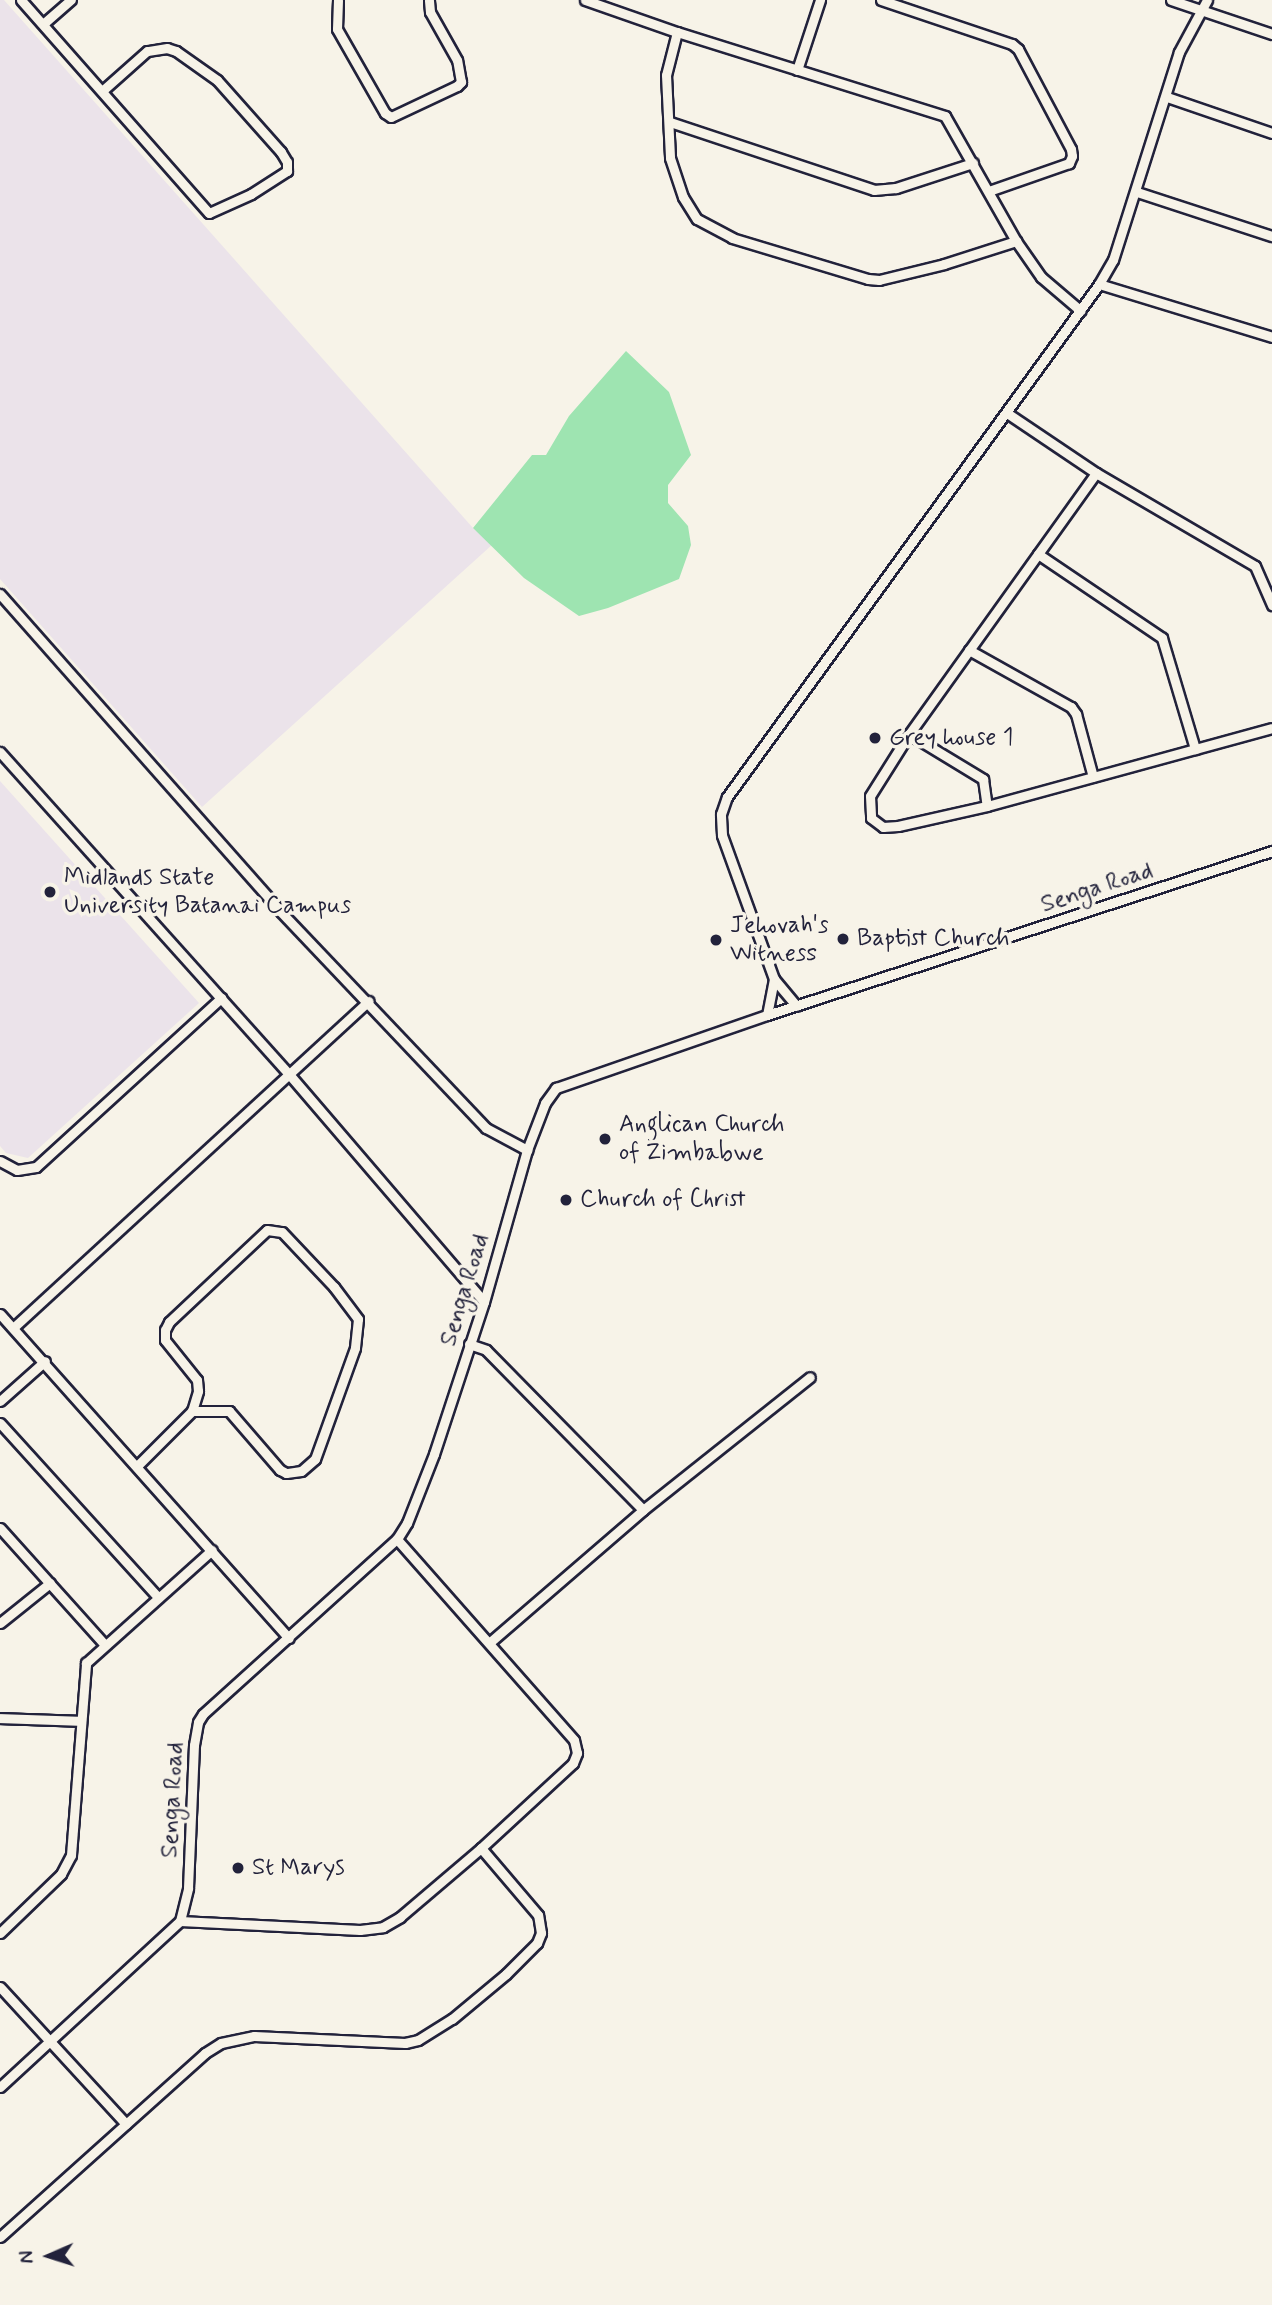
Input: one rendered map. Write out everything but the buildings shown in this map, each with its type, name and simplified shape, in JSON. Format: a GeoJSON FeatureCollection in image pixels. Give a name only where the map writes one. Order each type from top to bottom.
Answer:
{"type":"FeatureCollection","features":[{"type":"Feature","properties":{"kind":"street"},"geometry":{"type":"LineString","coordinates":[[21,0],[43,24],[102,92],[209,213],[251,194],[287,171],[287,162],[281,152],[217,80],[176,51],[167,48],[147,51],[102,92]]}},
{"type":"Feature","properties":{"kind":"street"},"geometry":{"type":"LineString","coordinates":[[43,24],[71,0]]}},
{"type":"Feature","properties":{"kind":"street"},"geometry":{"type":"LineString","coordinates":[[338,0],[337,29],[386,113],[391,117],[461,82],[457,60],[430,12],[429,0]]}},
{"type":"Feature","properties":{"kind":"street"},"geometry":{"type":"LineString","coordinates":[[585,0],[677,32],[945,116],[1016,241],[1041,277],[1081,312]]}},
{"type":"Feature","properties":{"kind":"street"},"geometry":{"type":"LineString","coordinates":[[797,70],[820,0]]}},
{"type":"Feature","properties":{"kind":"street"},"geometry":{"type":"LineString","coordinates":[[881,0],[1012,44],[1018,49],[1071,149],[1072,156],[1069,163],[989,191]]}},
{"type":"Feature","properties":{"kind":"street"},"geometry":{"type":"LineString","coordinates":[[1171,0],[1272,34]]}},
{"type":"Feature","properties":{"kind":"street"},"geometry":{"type":"LineString","coordinates":[[797,1006],[774,978],[722,835],[721,814],[727,797],[1099,284],[1113,260],[1137,192],[1179,52],[1207,0]]}},
{"type":"Feature","properties":{"kind":"street"},"geometry":{"type":"LineString","coordinates":[[677,32],[666,75],[670,158],[688,208],[697,219],[733,239],[879,280],[944,264],[1016,241]]}},
{"type":"Feature","properties":{"kind":"street"},"geometry":{"type":"LineString","coordinates":[[1167,97],[1272,133]]}},
{"type":"Feature","properties":{"kind":"street"},"geometry":{"type":"LineString","coordinates":[[670,121],[874,190],[896,188],[973,163]]}},
{"type":"Feature","properties":{"kind":"street"},"geometry":{"type":"LineString","coordinates":[[1137,192],[1272,236]]}},
{"type":"Feature","properties":{"kind":"street"},"geometry":{"type":"LineString","coordinates":[[1099,284],[1272,337]]}},
{"type":"Feature","properties":{"kind":"street"},"geometry":{"type":"LineString","coordinates":[[1007,413],[1096,473],[1255,566],[1272,605]]}},
{"type":"Feature","properties":{"kind":"street"},"geometry":{"type":"LineString","coordinates":[[1096,473],[909,734],[870,796],[871,818],[883,827],[898,826],[987,806],[1272,728]]}},
{"type":"Feature","properties":{"kind":"street"},"geometry":{"type":"LineString","coordinates":[[1038,554],[1158,632],[1195,749]]}},
{"type":"Feature","properties":{"kind":"street"},"geometry":{"type":"LineString","coordinates":[[0,594],[280,911],[486,1128],[527,1150]]}},
{"type":"Feature","properties":{"kind":"street"},"geometry":{"type":"LineString","coordinates":[[969,650],[1070,706],[1076,715],[1093,777]]}},
{"type":"Feature","properties":{"kind":"street"},"geometry":{"type":"LineString","coordinates":[[909,734],[984,779],[987,806]]}},
{"type":"Feature","properties":{"kind":"street"},"geometry":{"type":"LineString","coordinates":[[0,752],[288,1073],[484,1302]]}},
{"type":"Feature","properties":{"kind":"street","name":"Senga Road"},"geometry":{"type":"LineString","coordinates":[[180,1921],[187,1896],[194,1745],[198,1722],[397,1539],[419,1495],[484,1302],[527,1150],[545,1103],[556,1088],[566,1082],[767,1015],[1272,851]]}},
{"type":"Feature","properties":{"kind":"street"},"geometry":{"type":"LineString","coordinates":[[767,1015],[774,978]]}},
{"type":"Feature","properties":{"kind":"street"},"geometry":{"type":"LineString","coordinates":[[0,1161],[17,1170],[36,1167],[221,998]]}},
{"type":"Feature","properties":{"kind":"street"},"geometry":{"type":"LineString","coordinates":[[13,1328],[368,1001]]}},
{"type":"Feature","properties":{"kind":"street"},"geometry":{"type":"LineString","coordinates":[[138,1465],[192,1410],[198,1391],[197,1380],[168,1345],[165,1330],[179,1313],[262,1235],[271,1230],[282,1232],[334,1287],[358,1319],[355,1348],[315,1459],[301,1471],[286,1473],[280,1470],[229,1411],[192,1410]]}},
{"type":"Feature","properties":{"kind":"street"},"geometry":{"type":"LineString","coordinates":[[0,1314],[138,1465],[289,1638]]}},
{"type":"Feature","properties":{"kind":"street"},"geometry":{"type":"LineString","coordinates":[[469,1344],[486,1350],[643,1510]]}},
{"type":"Feature","properties":{"kind":"street"},"geometry":{"type":"LineString","coordinates":[[0,1401],[45,1361]]}},
{"type":"Feature","properties":{"kind":"street"},"geometry":{"type":"LineString","coordinates":[[489,1643],[643,1510],[810,1377]]}},
{"type":"Feature","properties":{"kind":"street"},"geometry":{"type":"LineString","coordinates":[[0,1423],[158,1597]]}},
{"type":"Feature","properties":{"kind":"street"},"geometry":{"type":"LineString","coordinates":[[0,1528],[104,1644]]}},
{"type":"Feature","properties":{"kind":"street"},"geometry":{"type":"LineString","coordinates":[[0,2087],[180,1921],[360,1930],[383,1927],[400,1917],[481,1848],[573,1763],[577,1752],[574,1740],[397,1539]]}},
{"type":"Feature","properties":{"kind":"street"},"geometry":{"type":"LineString","coordinates":[[0,1933],[61,1874],[71,1855],[86,1662],[212,1550]]}},
{"type":"Feature","properties":{"kind":"street"},"geometry":{"type":"LineString","coordinates":[[0,1623],[50,1583]]}},
{"type":"Feature","properties":{"kind":"street"},"geometry":{"type":"LineString","coordinates":[[0,1718],[80,1721]]}},
{"type":"Feature","properties":{"kind":"street"},"geometry":{"type":"LineString","coordinates":[[0,2237],[205,2053],[221,2043],[254,2036],[405,2043],[418,2040],[452,2019],[506,1974],[537,1943],[541,1933],[538,1915],[481,1848]]}},
{"type":"Feature","properties":{"kind":"street"},"geometry":{"type":"LineString","coordinates":[[0,1987],[126,2124]]}},
{"type":"Feature","properties":{"kind":"shaded area"},"geometry":{"type":"Polygon","coordinates":[[[0,0],[4,0],[473,528],[493,544],[202,807],[0,579],[0,0]]]}},
{"type":"Feature","properties":{"kind":"shaded area","name":"Midlands State University Batanai Campus"},"geometry":{"type":"Polygon","coordinates":[[[0,781],[199,1003],[28,1158],[6,1153],[0,1146],[0,781]]]}},
{"type":"Feature","properties":{"kind":"green space"},"geometry":{"type":"Polygon","coordinates":[[[626,351],[669,392],[691,455],[668,485],[668,503],[688,526],[691,545],[679,579],[608,608],[579,616],[524,578],[473,528],[532,455],[546,455],[569,416],[626,351]]]}},
{"type":"Feature","properties":{"kind":"place","name":"Grey house 1"},"geometry":{"type":"Point","coordinates":[875,738]}},
{"type":"Feature","properties":{"kind":"place","name":"Midlands State University Batanai Campus"},"geometry":{"type":"Point","coordinates":[50,892]}},
{"type":"Feature","properties":{"kind":"place","name":"Baptist Church"},"geometry":{"type":"Point","coordinates":[843,939]}},
{"type":"Feature","properties":{"kind":"place","name":"Jehovah's Witness"},"geometry":{"type":"Point","coordinates":[716,940]}},
{"type":"Feature","properties":{"kind":"place","name":"Anglican Church of Zimbabwe"},"geometry":{"type":"Point","coordinates":[605,1139]}},
{"type":"Feature","properties":{"kind":"place","name":"Church of Christ"},"geometry":{"type":"Point","coordinates":[566,1200]}},
{"type":"Feature","properties":{"kind":"place","name":"St Marys"},"geometry":{"type":"Point","coordinates":[238,1868]}}]}
